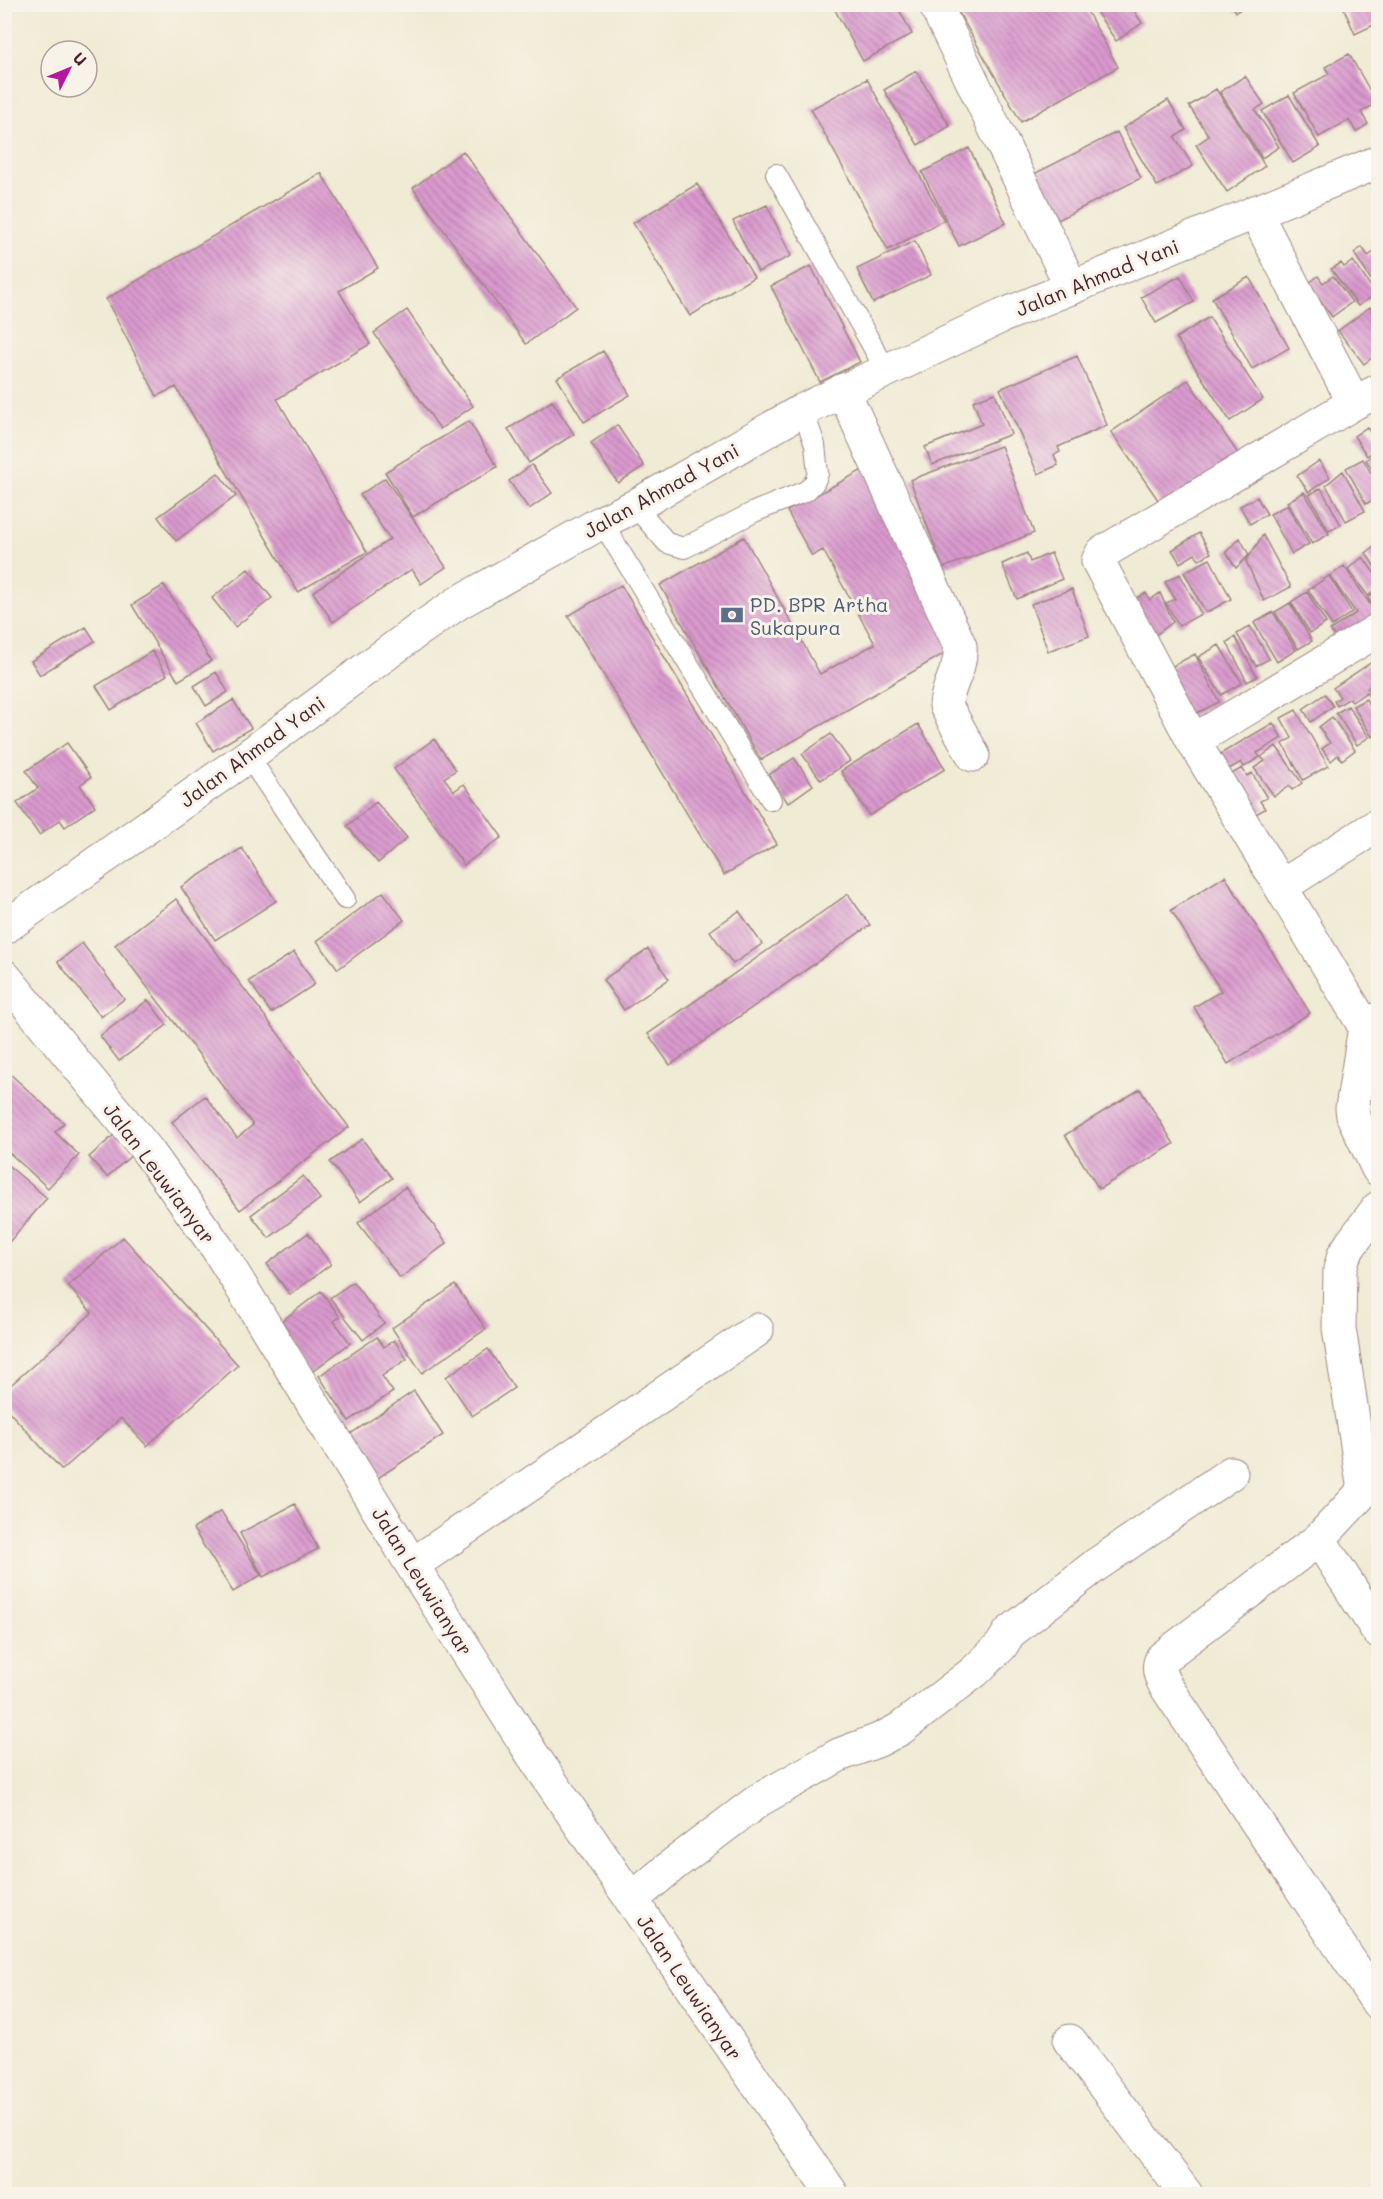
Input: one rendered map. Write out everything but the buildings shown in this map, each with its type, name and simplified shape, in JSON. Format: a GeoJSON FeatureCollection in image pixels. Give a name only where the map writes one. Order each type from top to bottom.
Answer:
{"type":"FeatureCollection","features":[{"type":"Feature","properties":{"kind":"street"},"geometry":{"type":"LineString","coordinates":[[936,4],[1072,288]]}},
{"type":"Feature","properties":{"kind":"street","name":"Jalan Ahmad Yani"},"geometry":{"type":"LineString","coordinates":[[4,928],[248,756],[458,603],[602,522],[635,506],[803,410],[1002,316],[1378,162]]}},
{"type":"Feature","properties":{"kind":"street"},"geometry":{"type":"LineString","coordinates":[[1255,212],[1366,397],[1102,553],[1098,561],[1193,741],[1282,886],[1372,1023],[1352,1108],[1353,1116],[1378,1169]]}},
{"type":"Feature","properties":{"kind":"street"},"geometry":{"type":"LineString","coordinates":[[843,390],[960,646],[960,665],[946,706],[973,754]]}},
{"type":"Feature","properties":{"kind":"street"},"geometry":{"type":"LineString","coordinates":[[1193,741],[1378,630]]}},
{"type":"Feature","properties":{"kind":"street"},"geometry":{"type":"LineString","coordinates":[[1282,886],[1378,825]]}},
{"type":"Feature","properties":{"kind":"street","name":"Jalan Leuwianyar"},"geometry":{"type":"LineString","coordinates":[[4,976],[147,1150],[218,1249],[412,1565],[532,1754],[832,2194]]}},
{"type":"Feature","properties":{"kind":"street"},"geometry":{"type":"LineString","coordinates":[[1378,1208],[1344,1255],[1340,1269],[1339,1328],[1363,1484],[1362,1493],[1319,1539],[1162,1658],[1159,1664],[1159,1673],[1165,1685],[1378,2003]]}},
{"type":"Feature","properties":{"kind":"street"},"geometry":{"type":"LineString","coordinates":[[412,1565],[757,1330]]}},
{"type":"Feature","properties":{"kind":"street"},"geometry":{"type":"LineString","coordinates":[[631,1900],[759,1800],[839,1755],[879,1740],[900,1729],[974,1672],[1001,1646],[1009,1633],[1052,1598],[1096,1564],[1231,1473]]}},
{"type":"Feature","properties":{"kind":"street"},"geometry":{"type":"LineString","coordinates":[[1319,1539],[1378,1631]]}},
{"type":"Feature","properties":{"kind":"street"},"geometry":{"type":"LineString","coordinates":[[1070,2041],[1186,2194]]}},
{"type":"Feature","properties":{"kind":"lane"},"geometry":{"type":"LineString","coordinates":[[776,174],[886,370]]}},
{"type":"Feature","properties":{"kind":"lane"},"geometry":{"type":"LineString","coordinates":[[635,506],[667,543],[684,548],[754,512],[806,491],[814,483],[818,474],[815,445],[803,410]]}},
{"type":"Feature","properties":{"kind":"lane"},"geometry":{"type":"LineString","coordinates":[[602,522],[771,800]]}},
{"type":"Feature","properties":{"kind":"lane"},"geometry":{"type":"LineString","coordinates":[[248,756],[345,899]]}},
{"type":"Feature","properties":{"kind":"place","name":"PD. BPR Artha Sukapura"},"geometry":{"type":"Point","coordinates":[732,615]}}]}
